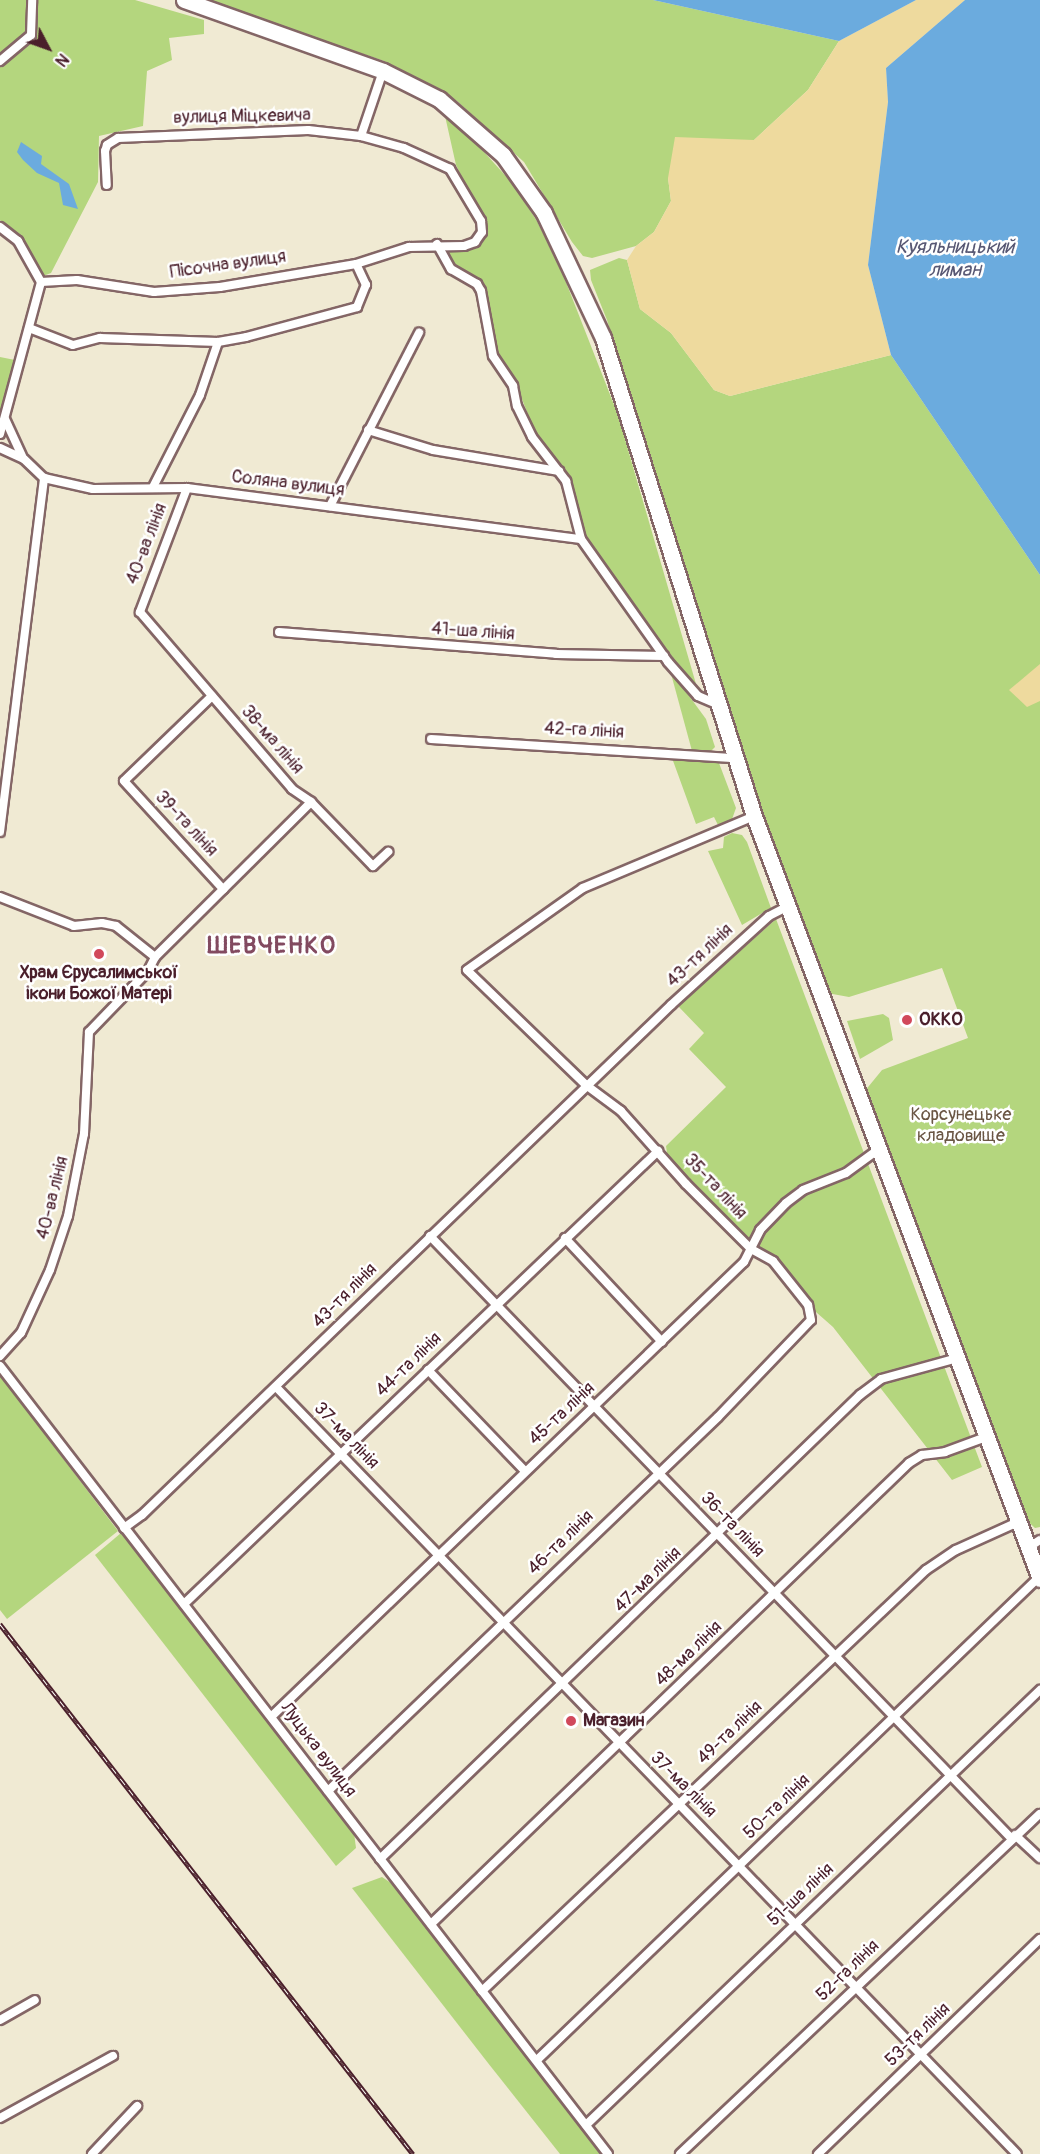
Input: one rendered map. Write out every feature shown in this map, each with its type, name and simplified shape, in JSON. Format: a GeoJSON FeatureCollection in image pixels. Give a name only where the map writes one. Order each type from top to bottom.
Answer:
{"type":"FeatureCollection","features":[{"type":"Feature","properties":{"kind":"highway"},"geometry":{"type":"LineString","coordinates":[[184,0],[383,71],[439,99],[483,133],[522,179],[554,231],[603,338],[754,816],[1018,1522],[1034,1544],[1040,1578]]}},
{"type":"Feature","properties":{"kind":"street"},"geometry":{"type":"LineString","coordinates":[[0,61],[31,35],[32,0]]}},
{"type":"Feature","properties":{"kind":"street"},"geometry":{"type":"LineString","coordinates":[[361,136],[383,71]]}},
{"type":"Feature","properties":{"kind":"street","name":"вулиця Міцкевича"},"geometry":{"type":"LineString","coordinates":[[107,185],[105,151],[107,144],[118,138],[308,130],[361,136],[404,148],[450,169],[481,221],[482,232]]}},
{"type":"Feature","properties":{"kind":"street"},"geometry":{"type":"LineString","coordinates":[[0,227],[18,241],[41,282],[0,434]]}},
{"type":"Feature","properties":{"kind":"street","name":"Пісочна вулиця"},"geometry":{"type":"LineString","coordinates":[[41,282],[77,280],[154,292],[190,290],[356,264],[409,247],[469,244],[482,232]]}},
{"type":"Feature","properties":{"kind":"street"},"geometry":{"type":"LineString","coordinates":[[437,244],[451,270],[477,284],[481,291],[493,356],[513,386],[517,406],[532,437],[566,481],[581,539],[664,656],[698,696],[717,704]]}},
{"type":"Feature","properties":{"kind":"street"},"geometry":{"type":"LineString","coordinates":[[29,328],[73,345],[125,338],[218,342],[357,307],[366,285],[356,264]]}},
{"type":"Feature","properties":{"kind":"street"},"geometry":{"type":"LineString","coordinates":[[330,506],[419,333]]}},
{"type":"Feature","properties":{"kind":"street"},"geometry":{"type":"LineString","coordinates":[[153,487],[200,395],[218,342]]}},
{"type":"Feature","properties":{"kind":"street"},"geometry":{"type":"LineString","coordinates":[[5,418],[24,459]]}},
{"type":"Feature","properties":{"kind":"street"},"geometry":{"type":"LineString","coordinates":[[368,430],[424,448],[559,471]]}},
{"type":"Feature","properties":{"kind":"street"},"geometry":{"type":"LineString","coordinates":[[0,448],[24,459],[44,478],[0,832]]}},
{"type":"Feature","properties":{"kind":"street","name":"Соляна вулиця"},"geometry":{"type":"LineString","coordinates":[[44,478],[93,489],[187,488],[581,539]]}},
{"type":"Feature","properties":{"kind":"street","name":"40-ва лінія"},"geometry":{"type":"LineString","coordinates":[[140,612],[187,488]]}},
{"type":"Feature","properties":{"kind":"street","name":"38-ма лінія"},"geometry":{"type":"LineString","coordinates":[[140,612],[292,789],[311,802],[373,866],[388,852]]}},
{"type":"Feature","properties":{"kind":"street","name":"41-ша лінія"},"geometry":{"type":"LineString","coordinates":[[279,632],[556,654],[664,656]]}},
{"type":"Feature","properties":{"kind":"street","name":"39-та лінія"},"geometry":{"type":"LineString","coordinates":[[212,696],[124,781],[223,889]]}},
{"type":"Feature","properties":{"kind":"street","name":"42-га лінія"},"geometry":{"type":"LineString","coordinates":[[431,739],[735,758]]}},
{"type":"Feature","properties":{"kind":"street"},"geometry":{"type":"LineString","coordinates":[[0,897],[74,926],[110,923],[155,957],[311,802]]}},
{"type":"Feature","properties":{"kind":"street"},"geometry":{"type":"LineString","coordinates":[[586,1085],[467,970],[583,888],[754,816]]}},
{"type":"Feature","properties":{"kind":"street","name":"43-тя лінія"},"geometry":{"type":"LineString","coordinates":[[124,1528],[276,1387],[586,1085],[746,936],[769,916],[787,907]]}},
{"type":"Feature","properties":{"kind":"street","name":"40-ва лінія"},"geometry":{"type":"LineString","coordinates":[[0,1356],[21,1333],[50,1270],[68,1216],[84,1134],[89,1032],[148,971],[155,957]]}},
{"type":"Feature","properties":{"kind":"street","name":"35-та лінія"},"geometry":{"type":"LineString","coordinates":[[586,1085],[621,1111],[750,1248],[780,1269],[812,1315]]}},
{"type":"Feature","properties":{"kind":"street","name":"45-та лінія"},"geometry":{"type":"LineString","coordinates":[[272,1716],[744,1262],[760,1230],[786,1203],[803,1190],[846,1173],[878,1150]]}},
{"type":"Feature","properties":{"kind":"street","name":"44-та лінія"},"geometry":{"type":"LineString","coordinates":[[184,1605],[658,1151]]}},
{"type":"Feature","properties":{"kind":"street","name":"36-та лінія"},"geometry":{"type":"LineString","coordinates":[[430,1236],[952,1776],[1013,1837],[1040,1858]]}},
{"type":"Feature","properties":{"kind":"street"},"geometry":{"type":"LineString","coordinates":[[565,1238],[662,1342]]}},
{"type":"Feature","properties":{"kind":"street","name":"46-та лінія"},"geometry":{"type":"LineString","coordinates":[[328,1791],[659,1472],[808,1325],[812,1315]]}},
{"type":"Feature","properties":{"kind":"street","name":"47-ма лінія"},"geometry":{"type":"LineString","coordinates":[[381,1859],[860,1395],[881,1379],[957,1359]]}},
{"type":"Feature","properties":{"kind":"street","name":"Луцька вулиця"},"geometry":{"type":"LineString","coordinates":[[0,1366],[609,2154]]}},
{"type":"Feature","properties":{"kind":"street"},"geometry":{"type":"LineString","coordinates":[[428,1370],[525,1471]]}},
{"type":"Feature","properties":{"kind":"street","name":"37-ма лінія"},"geometry":{"type":"LineString","coordinates":[[276,1387],[503,1622],[561,1686],[857,1986],[1017,2154]]}},
{"type":"Feature","properties":{"kind":"street","name":"48-ма лінія"},"geometry":{"type":"LineString","coordinates":[[431,1924],[909,1463],[922,1455],[945,1452],[986,1437]]}},
{"type":"Feature","properties":{"kind":"street","name":"49-та лінія"},"geometry":{"type":"LineString","coordinates":[[482,1991],[835,1655],[941,1559],[1018,1522]]}},
{"type":"Feature","properties":{"kind":"street","name":"50-та лінія"},"geometry":{"type":"LineString","coordinates":[[537,2060],[1040,1578]]}},
{"type":"Feature","properties":{"kind":"street","name":"51-ша лінія"},"geometry":{"type":"LineString","coordinates":[[586,2124],[1040,1690]]}},
{"type":"Feature","properties":{"kind":"street","name":"52-га лінія"},"geometry":{"type":"LineString","coordinates":[[680,2154],[1013,1837],[1040,1814]]}},
{"type":"Feature","properties":{"kind":"street","name":"53-тя лінія"},"geometry":{"type":"LineString","coordinates":[[818,2154],[1040,1939]]}},
{"type":"Feature","properties":{"kind":"street"},"geometry":{"type":"LineString","coordinates":[[0,2020],[35,2000]]}},
{"type":"Feature","properties":{"kind":"street"},"geometry":{"type":"LineString","coordinates":[[0,2118],[113,2056]]}},
{"type":"Feature","properties":{"kind":"street"},"geometry":{"type":"LineString","coordinates":[[92,2154],[137,2106]]}},
{"type":"Feature","properties":{"kind":"green space"},"geometry":{"type":"Polygon","coordinates":[[[0,0],[135,0],[204,20],[204,34],[169,38],[172,60],[147,71],[143,126],[99,136],[98,182],[51,273],[43,276],[22,240],[0,220],[0,0]]]}},
{"type":"Feature","properties":{"kind":"green space"},"geometry":{"type":"Polygon","coordinates":[[[204,0],[653,0],[839,41],[808,90],[754,140],[668,178],[671,201],[654,232],[636,246],[592,258],[583,256],[572,242],[524,162],[457,101],[384,61],[204,0]]]}},
{"type":"Feature","properties":{"kind":"green space"},"geometry":{"type":"Polygon","coordinates":[[[445,116],[475,142],[512,183],[537,221],[562,272],[618,415],[696,684],[690,682],[583,532],[568,474],[535,432],[516,384],[495,354],[484,286],[454,269],[442,248],[466,250],[478,245],[485,225],[456,165],[445,116]]]}},
{"type":"Feature","properties":{"kind":"green space","name":"Корсунецьке кладовище"},"geometry":{"type":"Polygon","coordinates":[[[619,258],[627,260],[640,309],[671,333],[714,390],[730,396],[891,355],[1040,575],[1040,1527],[1035,1528],[1022,1516],[864,1092],[882,1070],[968,1038],[942,968],[849,997],[827,993],[759,809],[607,320],[591,280],[590,270],[619,258]]]}},
{"type":"Feature","properties":{"kind":"green space"},"geometry":{"type":"Polygon","coordinates":[[[0,357],[15,360],[0,424],[0,357]]]}},
{"type":"Feature","properties":{"kind":"green space"},"geometry":{"type":"Polygon","coordinates":[[[670,670],[706,719],[715,747],[710,752],[692,751],[670,670]]]}},
{"type":"Feature","properties":{"kind":"green space"},"geometry":{"type":"Polygon","coordinates":[[[672,758],[710,758],[719,763],[736,808],[731,822],[719,827],[714,817],[696,824],[672,758]]]}},
{"type":"Feature","properties":{"kind":"green space"},"geometry":{"type":"Polygon","coordinates":[[[732,833],[742,835],[747,842],[771,908],[742,925],[708,851],[723,848],[724,837],[732,833]]]}},
{"type":"Feature","properties":{"kind":"green space"},"geometry":{"type":"Polygon","coordinates":[[[776,919],[982,1467],[952,1480],[833,1327],[808,1305],[780,1269],[759,1255],[668,1160],[666,1146],[726,1087],[689,1049],[704,1033],[678,1006],[776,919]]]}},
{"type":"Feature","properties":{"kind":"green space"},"geometry":{"type":"Polygon","coordinates":[[[883,1014],[889,1018],[893,1040],[860,1059],[847,1021],[883,1014]]]}},
{"type":"Feature","properties":{"kind":"green space"},"geometry":{"type":"Polygon","coordinates":[[[0,1375],[118,1531],[7,1619],[0,1610],[0,1375]]]}},
{"type":"Feature","properties":{"kind":"green space"},"geometry":{"type":"Polygon","coordinates":[[[121,1533],[354,1833],[356,1848],[336,1866],[95,1555],[121,1533]]]}},
{"type":"Feature","properties":{"kind":"green space"},"geometry":{"type":"Polygon","coordinates":[[[382,1877],[394,1885],[600,2154],[560,2154],[352,1888],[382,1877]]]}},
{"type":"Feature","properties":{"kind":"sand"},"geometry":{"type":"Polygon","coordinates":[[[916,0],[965,0],[886,68],[888,102],[868,265],[891,355],[730,396],[714,390],[671,333],[640,309],[627,260],[636,246],[654,232],[671,201],[668,178],[675,137],[754,140],[808,90],[839,41],[916,0]]]}},
{"type":"Feature","properties":{"kind":"sand"},"geometry":{"type":"Polygon","coordinates":[[[1040,664],[1040,701],[1027,707],[1009,690],[1040,664]]]}},
{"type":"Feature","properties":{"kind":"water"},"geometry":{"type":"Polygon","coordinates":[[[653,0],[916,0],[839,41],[653,0]]]}},
{"type":"Feature","properties":{"kind":"water","name":"Куяльницький лиман"},"geometry":{"type":"Polygon","coordinates":[[[965,0],[1040,0],[1040,575],[891,355],[868,265],[888,102],[886,68],[965,0]]]}},
{"type":"Feature","properties":{"kind":"water"},"geometry":{"type":"Polygon","coordinates":[[[21,142],[42,156],[41,164],[69,184],[78,209],[63,205],[59,183],[37,173],[23,160],[17,152],[21,142]]]}},
{"type":"Feature","properties":{"kind":"railway"},"geometry":{"type":"LineString","coordinates":[[0,1624],[413,2154]]}},
{"type":"Feature","properties":{"kind":"place","name":"Храм Єрусалимської ікони Божої Матері"},"geometry":{"type":"Point","coordinates":[99,954]}},
{"type":"Feature","properties":{"kind":"place","name":"ОККО"},"geometry":{"type":"Point","coordinates":[907,1020]}},
{"type":"Feature","properties":{"kind":"place","name":"Магазин"},"geometry":{"type":"Point","coordinates":[571,1721]}},
{"type":"Feature","properties":{"kind":"district","name":"ШЕВЧЕНКО"},"geometry":{"type":"Point","coordinates":[272,946]}}]}
